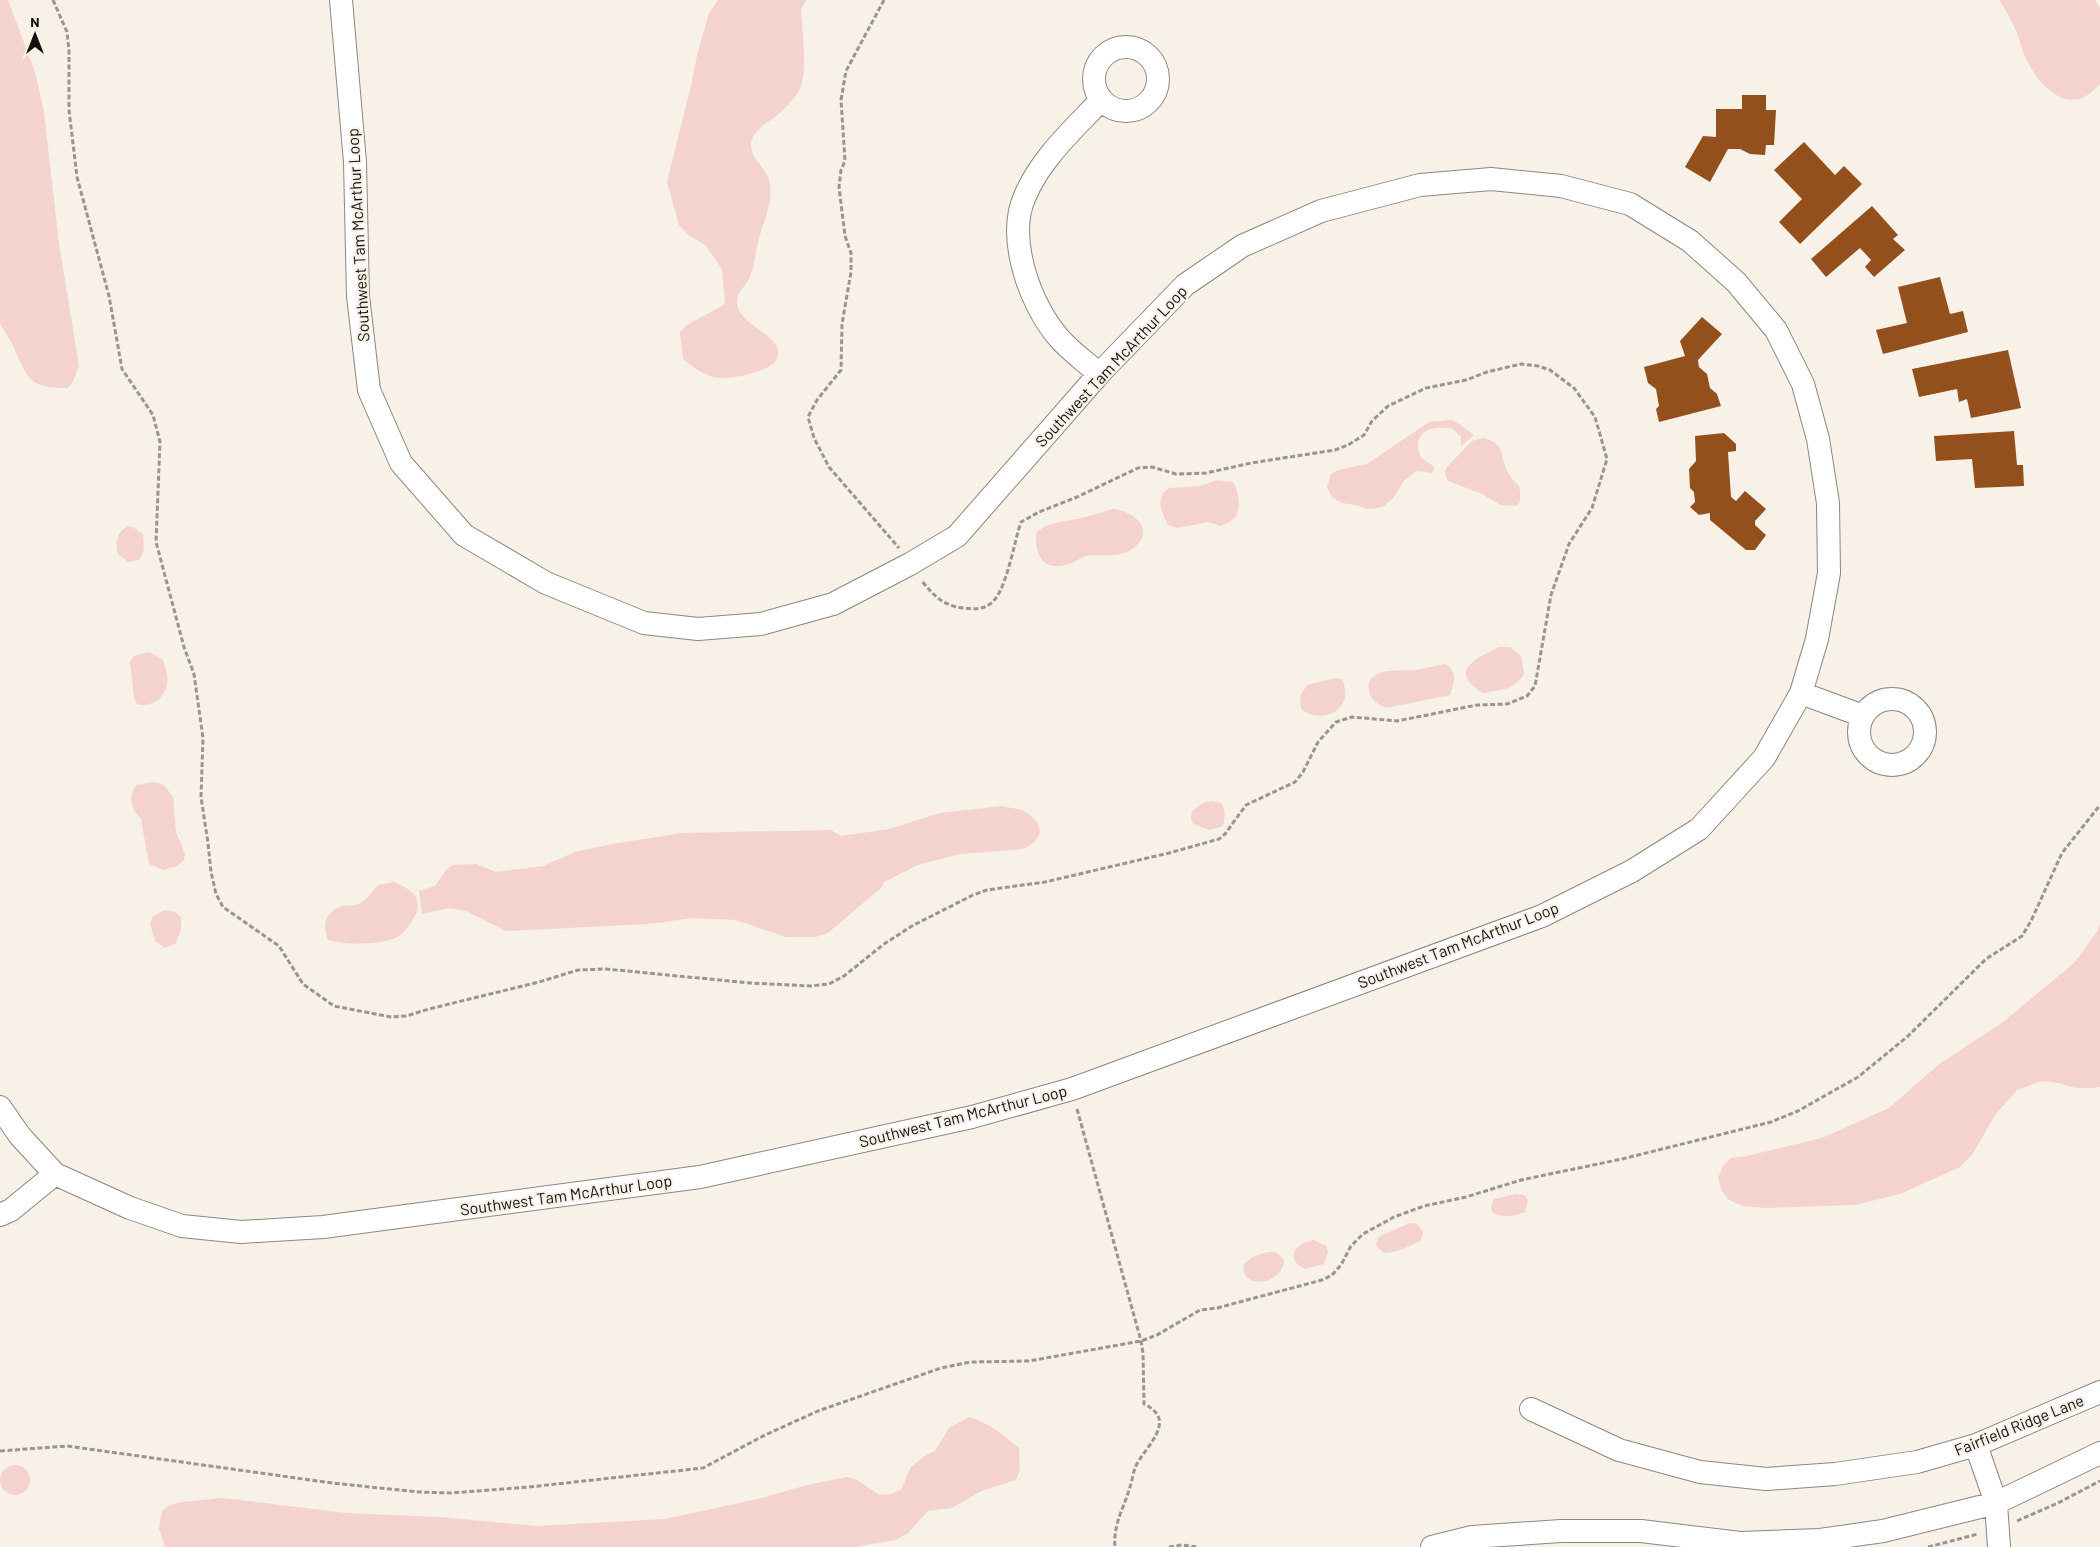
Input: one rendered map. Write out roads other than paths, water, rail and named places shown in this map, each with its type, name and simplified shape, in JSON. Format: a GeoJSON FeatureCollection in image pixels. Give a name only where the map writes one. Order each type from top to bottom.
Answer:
{"type":"FeatureCollection","features":[{"type":"Feature","properties":{"kind":"street","name":"Southwest Tam McArthur Loop"},"geometry":{"type":"LineString","coordinates":[[0,1107],[20,1136],[55,1174],[130,1208],[182,1226],[241,1232],[323,1227],[700,1177],[972,1117],[1072,1089],[1542,916],[1632,871],[1699,829],[1764,758],[1800,693],[1817,639],[1829,573],[1828,503],[1818,439],[1803,384],[1776,330],[1736,282],[1690,241],[1630,204],[1561,186],[1491,179],[1420,185],[1321,211],[1242,246],[1185,285],[1099,374],[957,536],[910,564],[833,604],[760,624],[698,629],[644,623],[546,583],[464,535],[401,463],[369,390],[358,296],[355,162],[341,0]]}},
{"type":"Feature","properties":{"kind":"street"},"geometry":{"type":"LineString","coordinates":[[1099,374],[1059,338],[1035,302],[1023,271],[1018,228],[1024,196],[1048,157],[1101,100]]}},
{"type":"Feature","properties":{"kind":"street"},"geometry":{"type":"LineString","coordinates":[[1800,693],[1863,716]]}},
{"type":"Feature","properties":{"kind":"street"},"geometry":{"type":"LineString","coordinates":[[0,1215],[11,1210],[55,1174]]}},
{"type":"Feature","properties":{"kind":"street","name":"Fairfield Ridge Lane"},"geometry":{"type":"LineString","coordinates":[[1531,1410],[1619,1450],[1700,1472],[1766,1479],[1835,1474],[1917,1462],[1976,1445],[2100,1392]]}},
{"type":"Feature","properties":{"kind":"street"},"geometry":{"type":"LineString","coordinates":[[1976,1445],[1996,1502],[1999,1547]]}},
{"type":"Feature","properties":{"kind":"street"},"geometry":{"type":"LineString","coordinates":[[1432,1547],[1472,1538],[1561,1530],[1641,1531],[1740,1543],[1820,1540],[1883,1531],[1996,1502],[2100,1453]]}}]}
